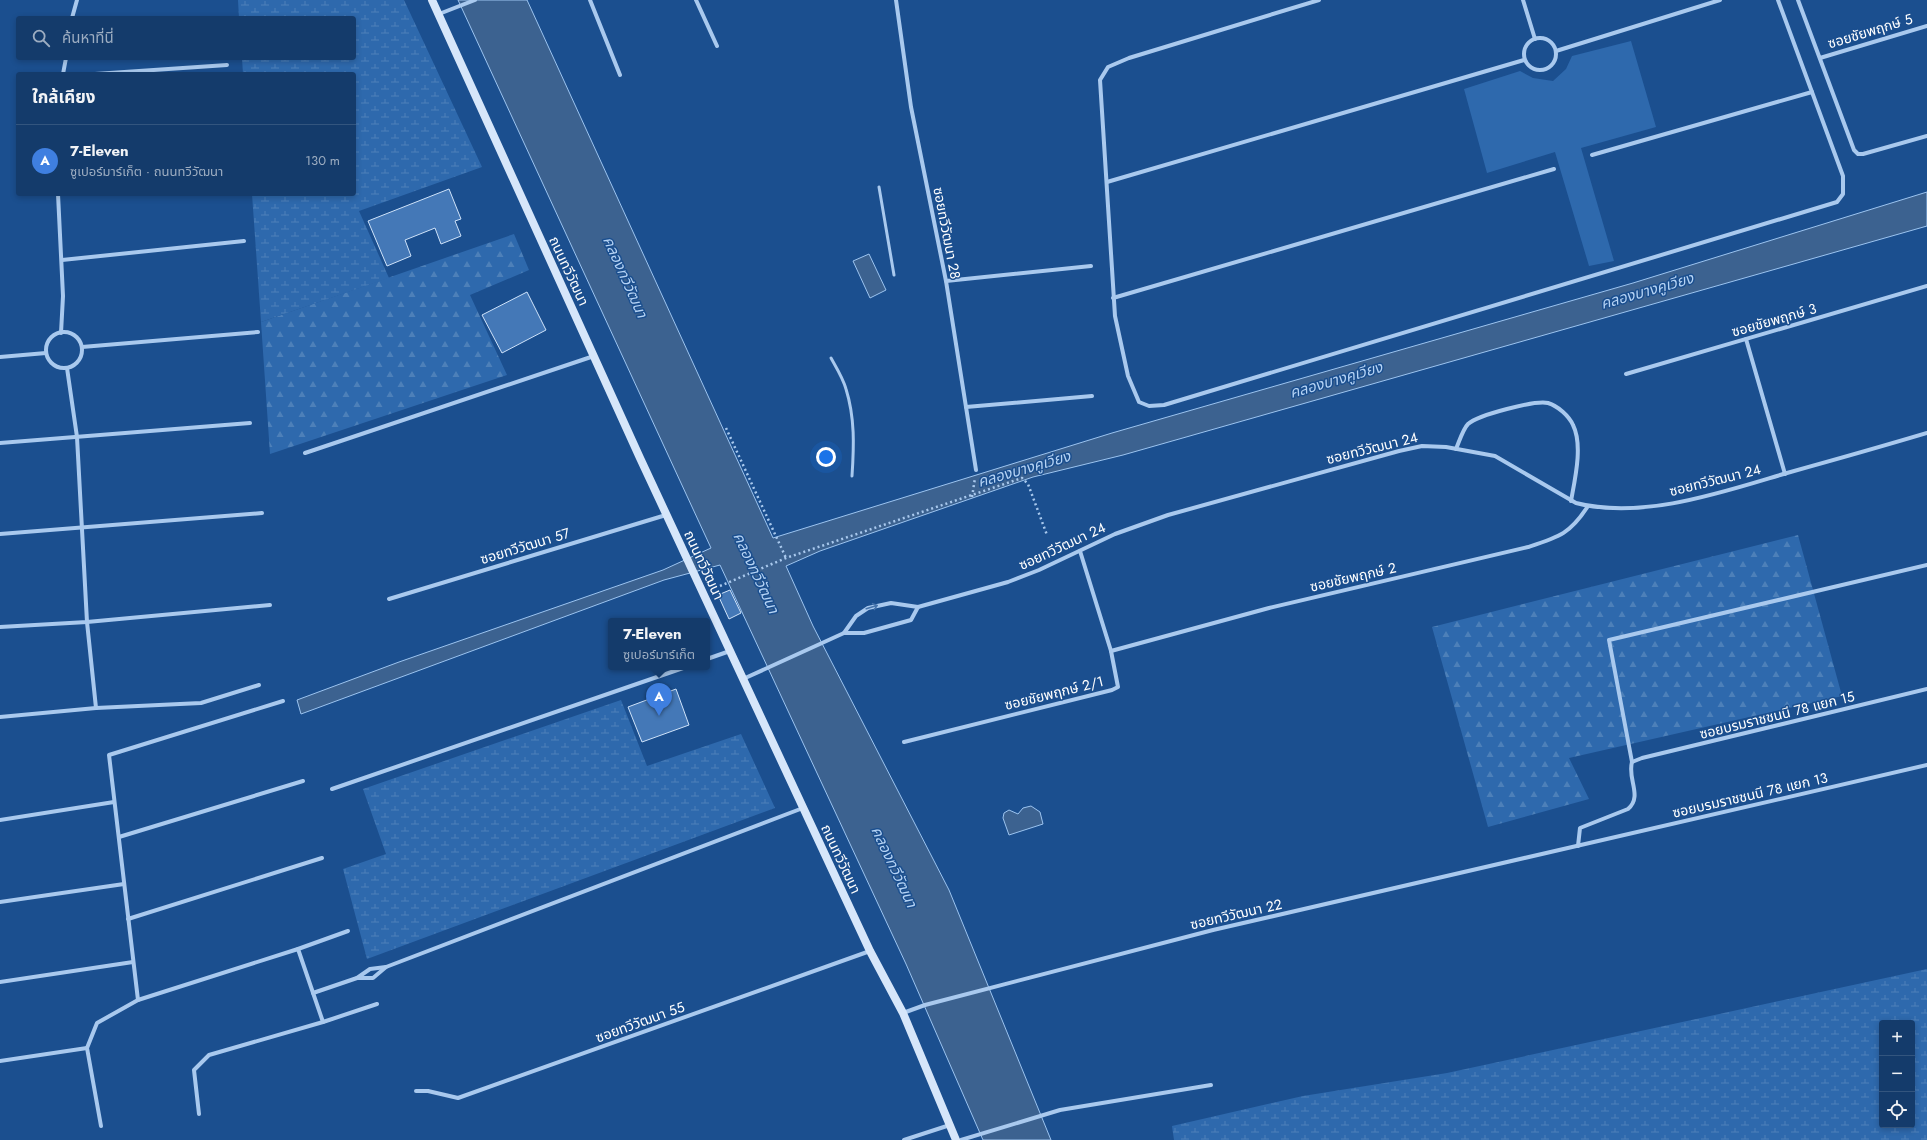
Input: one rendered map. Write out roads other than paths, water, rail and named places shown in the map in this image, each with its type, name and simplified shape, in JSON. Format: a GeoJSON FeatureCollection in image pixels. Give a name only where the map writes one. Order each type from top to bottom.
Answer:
{"type":"FeatureCollection","features":[{"type":"Feature","properties":{"kind":"main road","name":"ถนนทวีวัฒนา"},"geometry":{"type":"LineString","coordinates":[[432,0],[684,554],[870,951],[902,1013],[956,1140]]}},
{"type":"Feature","properties":{"kind":"street"},"geometry":{"type":"LineString","coordinates":[[73,16],[77,0]]}},
{"type":"Feature","properties":{"kind":"street"},"geometry":{"type":"LineString","coordinates":[[439,14],[474,0]]}},
{"type":"Feature","properties":{"kind":"street"},"geometry":{"type":"LineString","coordinates":[[590,0],[620,75]]}},
{"type":"Feature","properties":{"kind":"street"},"geometry":{"type":"LineString","coordinates":[[696,0],[717,46]]}},
{"type":"Feature","properties":{"kind":"street","name":"ซอยทวีวัฒนา 28"},"geometry":{"type":"LineString","coordinates":[[896,0],[911,107],[946,281],[976,470]]}},
{"type":"Feature","properties":{"kind":"street"},"geometry":{"type":"LineString","coordinates":[[1319,0],[1129,58],[1108,67],[1100,80],[1115,316],[1128,376],[1139,402],[1148,406],[1172,403],[1837,202],[1843,194],[1843,176],[1778,0]]}},
{"type":"Feature","properties":{"kind":"street"},"geometry":{"type":"LineString","coordinates":[[1523,0],[1535,39]]}},
{"type":"Feature","properties":{"kind":"street"},"geometry":{"type":"LineString","coordinates":[[1556,51],[1720,0]]}},
{"type":"Feature","properties":{"kind":"street"},"geometry":{"type":"LineString","coordinates":[[1798,0],[1852,147],[1857,152],[1863,154],[1927,136]]}},
{"type":"Feature","properties":{"kind":"street","name":"ซอยชัยพฤกษ์ 5"},"geometry":{"type":"LineString","coordinates":[[1820,58],[1927,26]]}},
{"type":"Feature","properties":{"kind":"street"},"geometry":{"type":"LineString","coordinates":[[1540,38],[1550,42],[1556,51],[1554,61],[1547,69],[1536,70],[1531,68],[1524,60],[1523,55],[1526,45],[1535,39],[1540,38]]}},
{"type":"Feature","properties":{"kind":"street"},"geometry":{"type":"LineString","coordinates":[[63,72],[66,60]]}},
{"type":"Feature","properties":{"kind":"street"},"geometry":{"type":"LineString","coordinates":[[1106,182],[1524,60]]}},
{"type":"Feature","properties":{"kind":"street"},"geometry":{"type":"LineString","coordinates":[[124,72],[227,65]]}},
{"type":"Feature","properties":{"kind":"street"},"geometry":{"type":"LineString","coordinates":[[1592,155],[1812,92]]}},
{"type":"Feature","properties":{"kind":"street"},"geometry":{"type":"LineString","coordinates":[[1113,298],[1554,169]]}},
{"type":"Feature","properties":{"kind":"street"},"geometry":{"type":"LineString","coordinates":[[58,196],[64,296],[61,333]]}},
{"type":"Feature","properties":{"kind":"street"},"geometry":{"type":"LineString","coordinates":[[62,260],[244,241]]}},
{"type":"Feature","properties":{"kind":"street"},"geometry":{"type":"LineString","coordinates":[[946,281],[1091,266]]}},
{"type":"Feature","properties":{"kind":"street","name":"ซอยชัยพฤกษ์ 3"},"geometry":{"type":"LineString","coordinates":[[1626,374],[1927,286]]}},
{"type":"Feature","properties":{"kind":"street"},"geometry":{"type":"LineString","coordinates":[[82,347],[258,332]]}},
{"type":"Feature","properties":{"kind":"street"},"geometry":{"type":"LineString","coordinates":[[61,333],[70,333],[78,339],[82,347],[81,357],[76,364],[67,368],[58,367],[50,362],[46,353],[47,344],[53,336],[61,333]]}},
{"type":"Feature","properties":{"kind":"street"},"geometry":{"type":"LineString","coordinates":[[1746,340],[1785,474]]}},
{"type":"Feature","properties":{"kind":"street"},"geometry":{"type":"LineString","coordinates":[[0,357],[46,353]]}},
{"type":"Feature","properties":{"kind":"street"},"geometry":{"type":"LineString","coordinates":[[305,453],[594,356]]}},
{"type":"Feature","properties":{"kind":"street"},"geometry":{"type":"LineString","coordinates":[[67,368],[77,437],[87,622],[96,708]]}},
{"type":"Feature","properties":{"kind":"street"},"geometry":{"type":"LineString","coordinates":[[966,407],[1092,396]]}},
{"type":"Feature","properties":{"kind":"street"},"geometry":{"type":"LineString","coordinates":[[1456,448],[1468,424],[1484,417],[1528,403],[1548,403],[1563,411],[1573,425],[1577,445],[1577,465],[1571,501]]}},
{"type":"Feature","properties":{"kind":"street"},"geometry":{"type":"LineString","coordinates":[[0,443],[250,423]]}},
{"type":"Feature","properties":{"kind":"street","name":"ซอยทวีวัฒนา 24"},"geometry":{"type":"LineString","coordinates":[[844,633],[856,616],[868,608],[892,603],[918,607],[1008,582],[1115,534],[1168,515],[1399,451],[1422,446],[1456,448],[1495,456],[1571,501],[1588,506],[1653,506],[1706,497],[1927,433]]}},
{"type":"Feature","properties":{"kind":"street","name":"ซอยชัยพฤกษ์ 2"},"geometry":{"type":"LineString","coordinates":[[1111,651],[1270,608],[1528,547],[1556,538],[1571,530],[1588,506]]}},
{"type":"Feature","properties":{"kind":"street"},"geometry":{"type":"LineString","coordinates":[[0,534],[262,513]]}},
{"type":"Feature","properties":{"kind":"street","name":"ซอยทวีวัฒนา 57"},"geometry":{"type":"LineString","coordinates":[[389,598],[666,515]]}},
{"type":"Feature","properties":{"kind":"street","name":"ซอยชัยพฤกษ์ 2/1"},"geometry":{"type":"LineString","coordinates":[[904,742],[1112,690],[1118,687],[1111,651],[1080,551]]}},
{"type":"Feature","properties":{"kind":"street"},"geometry":{"type":"LineString","coordinates":[[1578,846],[1580,828],[1628,809],[1633,804],[1636,797],[1630,770],[1632,762],[1609,640],[1927,566]]}},
{"type":"Feature","properties":{"kind":"street"},"geometry":{"type":"LineString","coordinates":[[0,627],[87,622],[270,605]]}},
{"type":"Feature","properties":{"kind":"street"},"geometry":{"type":"LineString","coordinates":[[743,680],[827,639],[844,633],[864,633],[911,620],[918,607]]}},
{"type":"Feature","properties":{"kind":"street"},"geometry":{"type":"LineString","coordinates":[[710,658],[730,652]]}},
{"type":"Feature","properties":{"kind":"street"},"geometry":{"type":"LineString","coordinates":[[332,789],[677,670]]}},
{"type":"Feature","properties":{"kind":"street"},"geometry":{"type":"LineString","coordinates":[[0,717],[96,708],[201,703],[259,685]]}},
{"type":"Feature","properties":{"kind":"street","name":"ซอยบรมราชชนนี 78 แยก 15"},"geometry":{"type":"LineString","coordinates":[[1632,762],[1927,690]]}},
{"type":"Feature","properties":{"kind":"street"},"geometry":{"type":"LineString","coordinates":[[138,1000],[109,755],[283,700]]}},
{"type":"Feature","properties":{"kind":"street","name":"ซอยบรมราชชนนี 78 แยก 13"},"geometry":{"type":"LineString","coordinates":[[1578,846],[1927,765]]}},
{"type":"Feature","properties":{"kind":"street"},"geometry":{"type":"LineString","coordinates":[[119,837],[303,781]]}},
{"type":"Feature","properties":{"kind":"street"},"geometry":{"type":"LineString","coordinates":[[0,820],[114,802]]}},
{"type":"Feature","properties":{"kind":"street"},"geometry":{"type":"LineString","coordinates":[[313,993],[357,978],[370,969],[386,967],[803,808]]}},
{"type":"Feature","properties":{"kind":"street","name":"ซอยทวีวัฒนา 22"},"geometry":{"type":"LineString","coordinates":[[902,1013],[925,1005],[1213,930],[1578,846]]}},
{"type":"Feature","properties":{"kind":"street"},"geometry":{"type":"LineString","coordinates":[[128,919],[322,858]]}},
{"type":"Feature","properties":{"kind":"street"},"geometry":{"type":"LineString","coordinates":[[0,902],[124,884]]}},
{"type":"Feature","properties":{"kind":"street"},"geometry":{"type":"LineString","coordinates":[[101,1126],[87,1048],[97,1023],[138,1000],[298,949],[348,931]]}},
{"type":"Feature","properties":{"kind":"street"},"geometry":{"type":"LineString","coordinates":[[298,949],[323,1022]]}},
{"type":"Feature","properties":{"kind":"street","name":"ซอยทวีวัฒนา 55"},"geometry":{"type":"LineString","coordinates":[[416,1091],[458,1098],[870,951]]}},
{"type":"Feature","properties":{"kind":"street"},"geometry":{"type":"LineString","coordinates":[[0,982],[133,962]]}},
{"type":"Feature","properties":{"kind":"street"},"geometry":{"type":"LineString","coordinates":[[357,978],[373,978],[386,967]]}},
{"type":"Feature","properties":{"kind":"street"},"geometry":{"type":"LineString","coordinates":[[199,1114],[194,1070],[209,1054],[323,1022],[377,1004]]}},
{"type":"Feature","properties":{"kind":"street"},"geometry":{"type":"LineString","coordinates":[[0,1061],[87,1048]]}},
{"type":"Feature","properties":{"kind":"street"},"geometry":{"type":"LineString","coordinates":[[961,1140],[1060,1110],[1211,1085]]}},
{"type":"Feature","properties":{"kind":"street"},"geometry":{"type":"LineString","coordinates":[[904,1140],[950,1125]]}},
{"type":"Feature","properties":{"kind":"lane"},"geometry":{"type":"LineString","coordinates":[[880,187],[894,275]]}},
{"type":"Feature","properties":{"kind":"lane"},"geometry":{"type":"LineString","coordinates":[[831,358],[846,387],[852,415],[854,438],[852,476]]}},
{"type":"Feature","properties":{"kind":"water"},"geometry":{"type":"Polygon","coordinates":[[[458,0],[527,0],[773,538],[1112,433],[1633,283],[1927,192],[1927,226],[1123,455],[1033,477],[820,551],[786,566],[813,626],[949,890],[1051,1140],[983,1140],[906,964],[720,565],[664,580],[301,714],[297,700],[399,662],[663,570],[711,548],[458,0]]]}},
{"type":"Feature","properties":{"kind":"water"},"geometry":{"type":"Polygon","coordinates":[[[869,254],[886,290],[870,298],[853,261],[869,254]]]}},
{"type":"Feature","properties":{"kind":"water"},"geometry":{"type":"Polygon","coordinates":[[[1031,806],[1040,812],[1043,824],[1009,835],[1003,818],[1004,813],[1009,810],[1018,814],[1023,808],[1031,806]]]}},
{"type":"Feature","properties":{"kind":"place","name":"7-Eleven"},"geometry":{"type":"Point","coordinates":[659,716]}},
{"type":"Feature","properties":{"kind":"water label","name":"คลองทวีวัฒนา"},"geometry":{"type":"Point","coordinates":[625,277]}},
{"type":"Feature","properties":{"kind":"water label","name":"คลองบางคูเวียง"},"geometry":{"type":"Point","coordinates":[1647,291]}},
{"type":"Feature","properties":{"kind":"water label","name":"คลองบางคูเวียง"},"geometry":{"type":"Point","coordinates":[1336,380]}},
{"type":"Feature","properties":{"kind":"water label","name":"คลองบางคูเวียง"},"geometry":{"type":"Point","coordinates":[1024,469]}},
{"type":"Feature","properties":{"kind":"water label","name":"คลองทวีวัฒนา"},"geometry":{"type":"Point","coordinates":[756,573]}},
{"type":"Feature","properties":{"kind":"water label","name":"คลองทวีวัฒนา"},"geometry":{"type":"Point","coordinates":[894,867]}}]}
